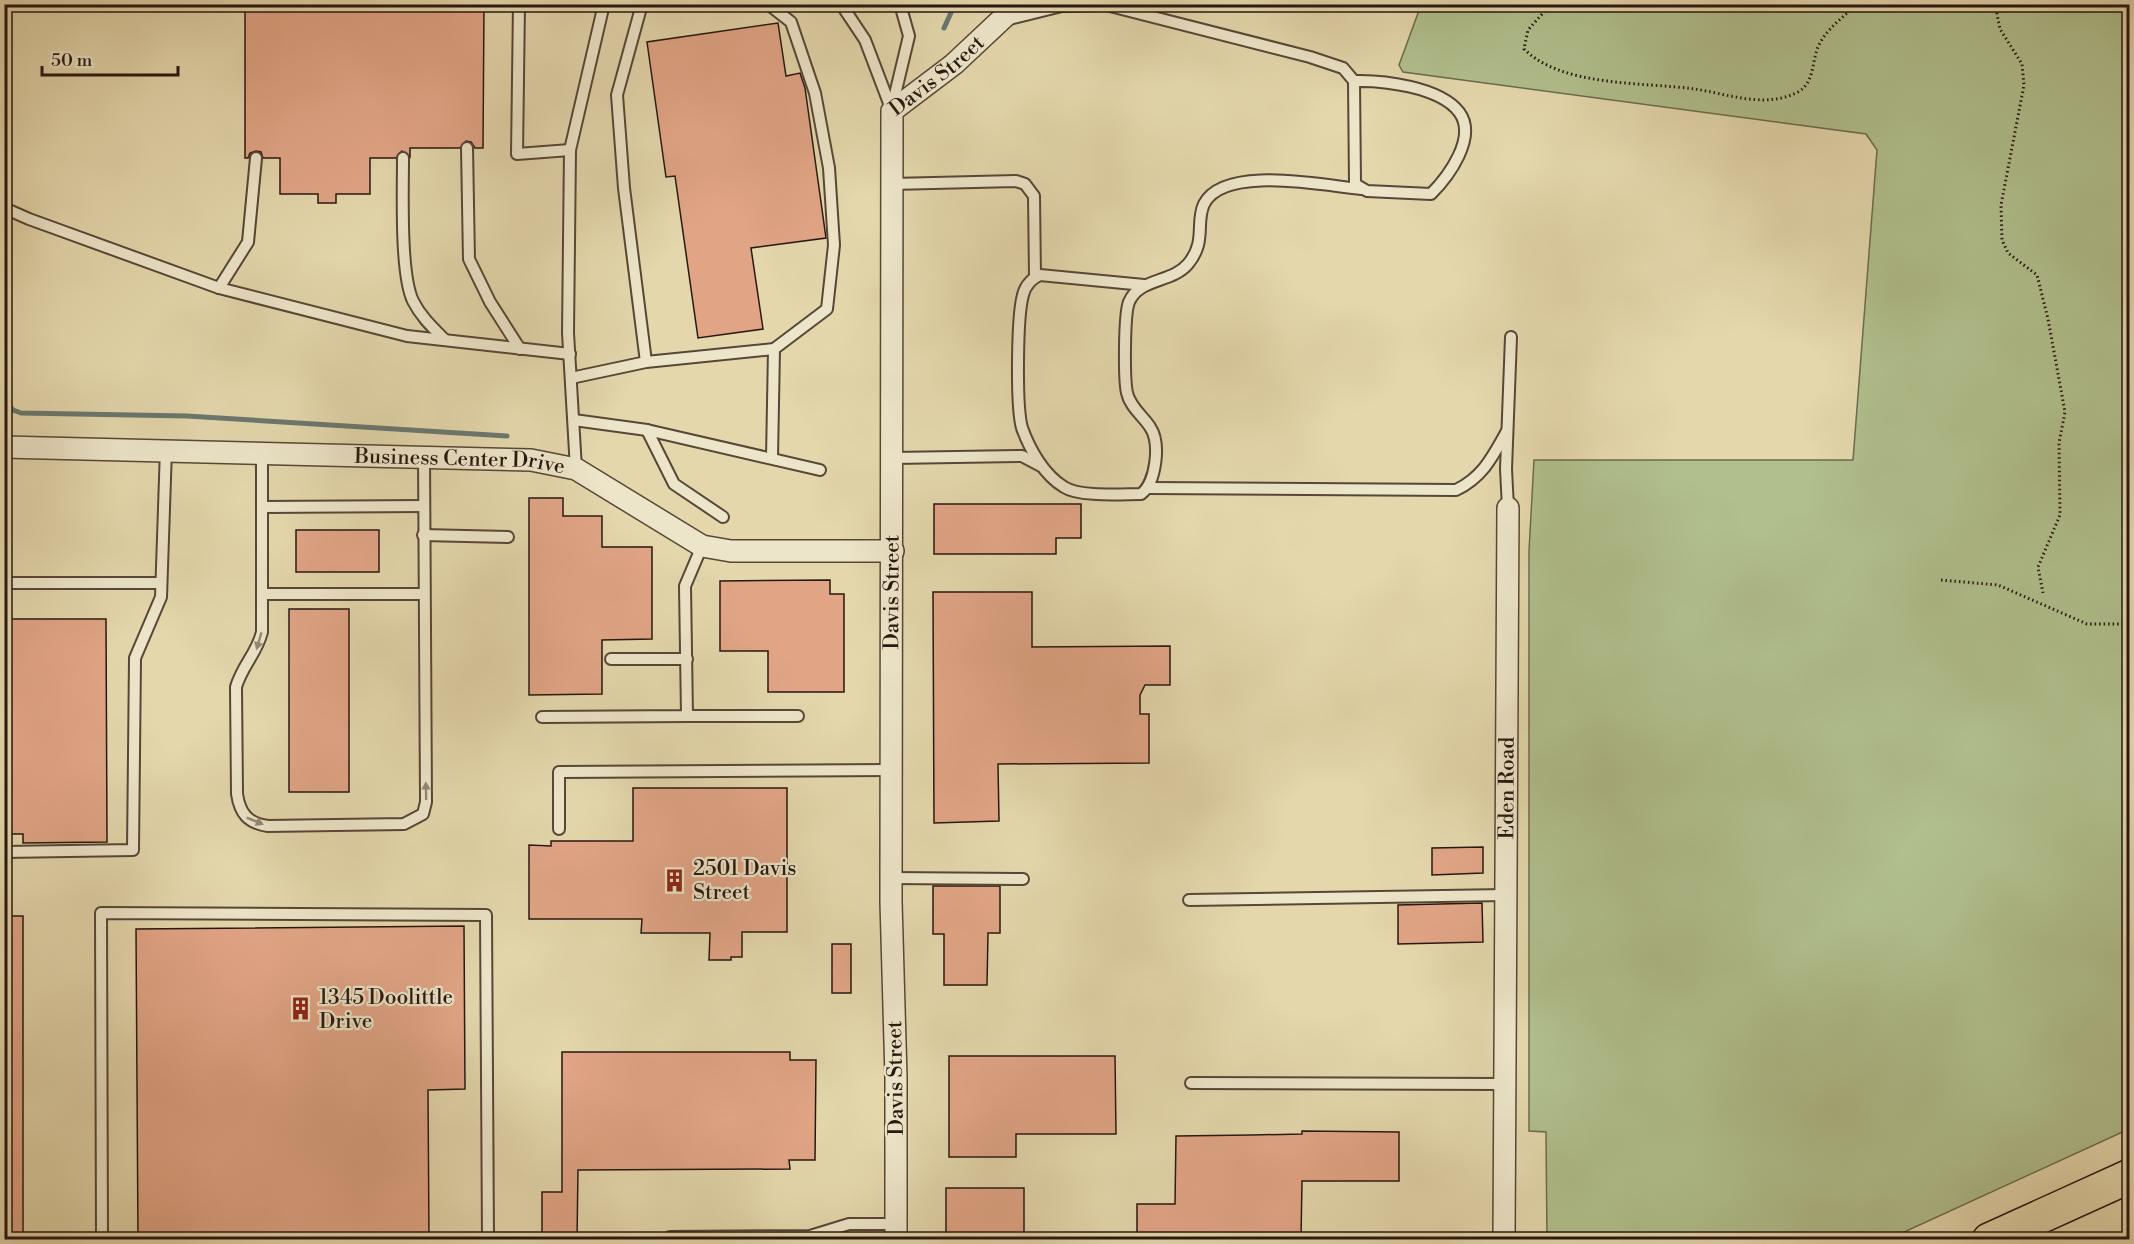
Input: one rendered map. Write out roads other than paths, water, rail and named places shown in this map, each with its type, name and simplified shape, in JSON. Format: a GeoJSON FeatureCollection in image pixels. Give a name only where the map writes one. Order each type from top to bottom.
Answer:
{"type":"FeatureCollection","features":[{"type":"Feature","properties":{"kind":"main road"},"geometry":{"type":"LineString","coordinates":[[1989,1239],[2128,1180]]}},
{"type":"Feature","properties":{"kind":"street","name":"Davis Street"},"geometry":{"type":"LineString","coordinates":[[896,1232],[896,1077],[891,878],[892,111],[954,64],[1018,4]]}},
{"type":"Feature","properties":{"kind":"street","name":"Business Center Drive"},"geometry":{"type":"LineString","coordinates":[[4,447],[424,455],[531,460],[576,469],[702,546],[731,551],[893,551]]}},
{"type":"Feature","properties":{"kind":"street","name":"Eden Road"},"geometry":{"type":"LineString","coordinates":[[1504,1239],[1504,895],[1508,508]]}},
{"type":"Feature","properties":{"kind":"lane"},"geometry":{"type":"LineString","coordinates":[[519,4],[517,154],[570,150]]}},
{"type":"Feature","properties":{"kind":"lane"},"geometry":{"type":"LineString","coordinates":[[576,469],[570,354],[570,150],[604,4]]}},
{"type":"Feature","properties":{"kind":"lane"},"geometry":{"type":"LineString","coordinates":[[642,4],[617,95],[624,188],[646,362]]}},
{"type":"Feature","properties":{"kind":"lane"},"geometry":{"type":"LineString","coordinates":[[572,378],[646,362],[774,349],[827,309],[834,245],[829,168],[816,93],[791,22],[768,4]]}},
{"type":"Feature","properties":{"kind":"lane"},"geometry":{"type":"LineString","coordinates":[[841,4],[865,40],[892,111]]}},
{"type":"Feature","properties":{"kind":"lane"},"geometry":{"type":"LineString","coordinates":[[999,22],[1062,6],[1106,5],[1311,57],[1343,68],[1354,81],[1355,184],[1361,189]]}},
{"type":"Feature","properties":{"kind":"lane"},"geometry":{"type":"LineString","coordinates":[[892,111],[909,36],[901,6]]}},
{"type":"Feature","properties":{"kind":"lane"},"geometry":{"type":"LineString","coordinates":[[1144,285],[1134,294],[1127,307],[1126,383],[1127,394],[1154,434],[1154,476],[1149,488],[1141,494],[1071,492],[1061,486],[1042,466],[1022,426],[1018,320],[1023,292],[1035,277],[1040,275],[1144,285],[1169,278],[1187,266],[1200,243],[1203,208],[1211,194],[1250,182],[1305,181],[1361,189],[1431,194],[1458,159],[1463,141],[1463,121],[1459,111],[1430,93],[1407,85],[1354,81]]}},
{"type":"Feature","properties":{"kind":"lane"},"geometry":{"type":"LineString","coordinates":[[466,148],[469,259],[490,302],[520,349]]}},
{"type":"Feature","properties":{"kind":"lane"},"geometry":{"type":"LineString","coordinates":[[219,288],[248,242],[256,158]]}},
{"type":"Feature","properties":{"kind":"lane"},"geometry":{"type":"LineString","coordinates":[[403,158],[405,253],[412,298],[423,318],[445,340]]}},
{"type":"Feature","properties":{"kind":"lane"},"geometry":{"type":"LineString","coordinates":[[892,184],[1017,181],[1025,184],[1034,196],[1035,277]]}},
{"type":"Feature","properties":{"kind":"lane"},"geometry":{"type":"LineString","coordinates":[[4,208],[219,288],[319,311],[407,336],[570,354]]}},
{"type":"Feature","properties":{"kind":"lane","name":"Eden Road"},"geometry":{"type":"LineString","coordinates":[[1508,508],[1507,431],[1511,337]]}},
{"type":"Feature","properties":{"kind":"lane"},"geometry":{"type":"LineString","coordinates":[[772,458],[774,349]]}},
{"type":"Feature","properties":{"kind":"lane"},"geometry":{"type":"LineString","coordinates":[[574,420],[647,430],[820,470]]}},
{"type":"Feature","properties":{"kind":"lane"},"geometry":{"type":"LineString","coordinates":[[647,430],[674,484],[723,517]]}},
{"type":"Feature","properties":{"kind":"lane"},"geometry":{"type":"LineString","coordinates":[[1149,488],[1456,490],[1471,483],[1484,471],[1507,431]]}},
{"type":"Feature","properties":{"kind":"lane"},"geometry":{"type":"LineString","coordinates":[[4,852],[133,850],[135,658],[161,597],[166,449]]}},
{"type":"Feature","properties":{"kind":"lane"},"geometry":{"type":"LineString","coordinates":[[262,452],[262,632],[258,648],[239,675],[236,687],[237,794],[239,807],[246,818],[256,824],[268,825],[404,824],[423,814],[426,802],[423,594],[424,455]]}},
{"type":"Feature","properties":{"kind":"lane"},"geometry":{"type":"LineString","coordinates":[[893,458],[1022,456],[1042,466]]}},
{"type":"Feature","properties":{"kind":"lane"},"geometry":{"type":"LineString","coordinates":[[262,507],[424,506]]}},
{"type":"Feature","properties":{"kind":"lane"},"geometry":{"type":"LineString","coordinates":[[423,535],[508,537]]}},
{"type":"Feature","properties":{"kind":"lane"},"geometry":{"type":"LineString","coordinates":[[687,716],[685,586],[702,546]]}},
{"type":"Feature","properties":{"kind":"lane"},"geometry":{"type":"LineString","coordinates":[[4,583],[161,583]]}},
{"type":"Feature","properties":{"kind":"lane"},"geometry":{"type":"LineString","coordinates":[[262,589],[423,594]]}},
{"type":"Feature","properties":{"kind":"lane"},"geometry":{"type":"LineString","coordinates":[[611,659],[687,659]]}},
{"type":"Feature","properties":{"kind":"lane"},"geometry":{"type":"LineString","coordinates":[[542,717],[798,716]]}},
{"type":"Feature","properties":{"kind":"lane"},"geometry":{"type":"LineString","coordinates":[[559,829],[559,772],[891,770]]}},
{"type":"Feature","properties":{"kind":"lane"},"geometry":{"type":"LineString","coordinates":[[891,878],[1023,879]]}},
{"type":"Feature","properties":{"kind":"lane"},"geometry":{"type":"LineString","coordinates":[[1189,900],[1504,895]]}},
{"type":"Feature","properties":{"kind":"lane"},"geometry":{"type":"LineString","coordinates":[[102,1239],[101,913],[486,915],[488,1239]]}},
{"type":"Feature","properties":{"kind":"lane"},"geometry":{"type":"LineString","coordinates":[[1191,1083],[1504,1084]]}},
{"type":"Feature","properties":{"kind":"lane"},"geometry":{"type":"LineString","coordinates":[[670,1239],[670,1237],[810,1236],[849,1224],[896,1232]]}},
{"type":"Feature","properties":{"kind":"waterway"},"geometry":{"type":"LineString","coordinates":[[944,28],[955,4]]}},
{"type":"Feature","properties":{"kind":"waterway"},"geometry":{"type":"LineString","coordinates":[[4,400],[13,410],[21,413],[187,416],[507,436]]}},
{"type":"Feature","properties":{"kind":"place","name":"2501 Davis Street"},"geometry":{"type":"Point","coordinates":[675,880]}},
{"type":"Feature","properties":{"kind":"place","name":"1345 Doolittle Drive"},"geometry":{"type":"Point","coordinates":[301,1009]}}]}
